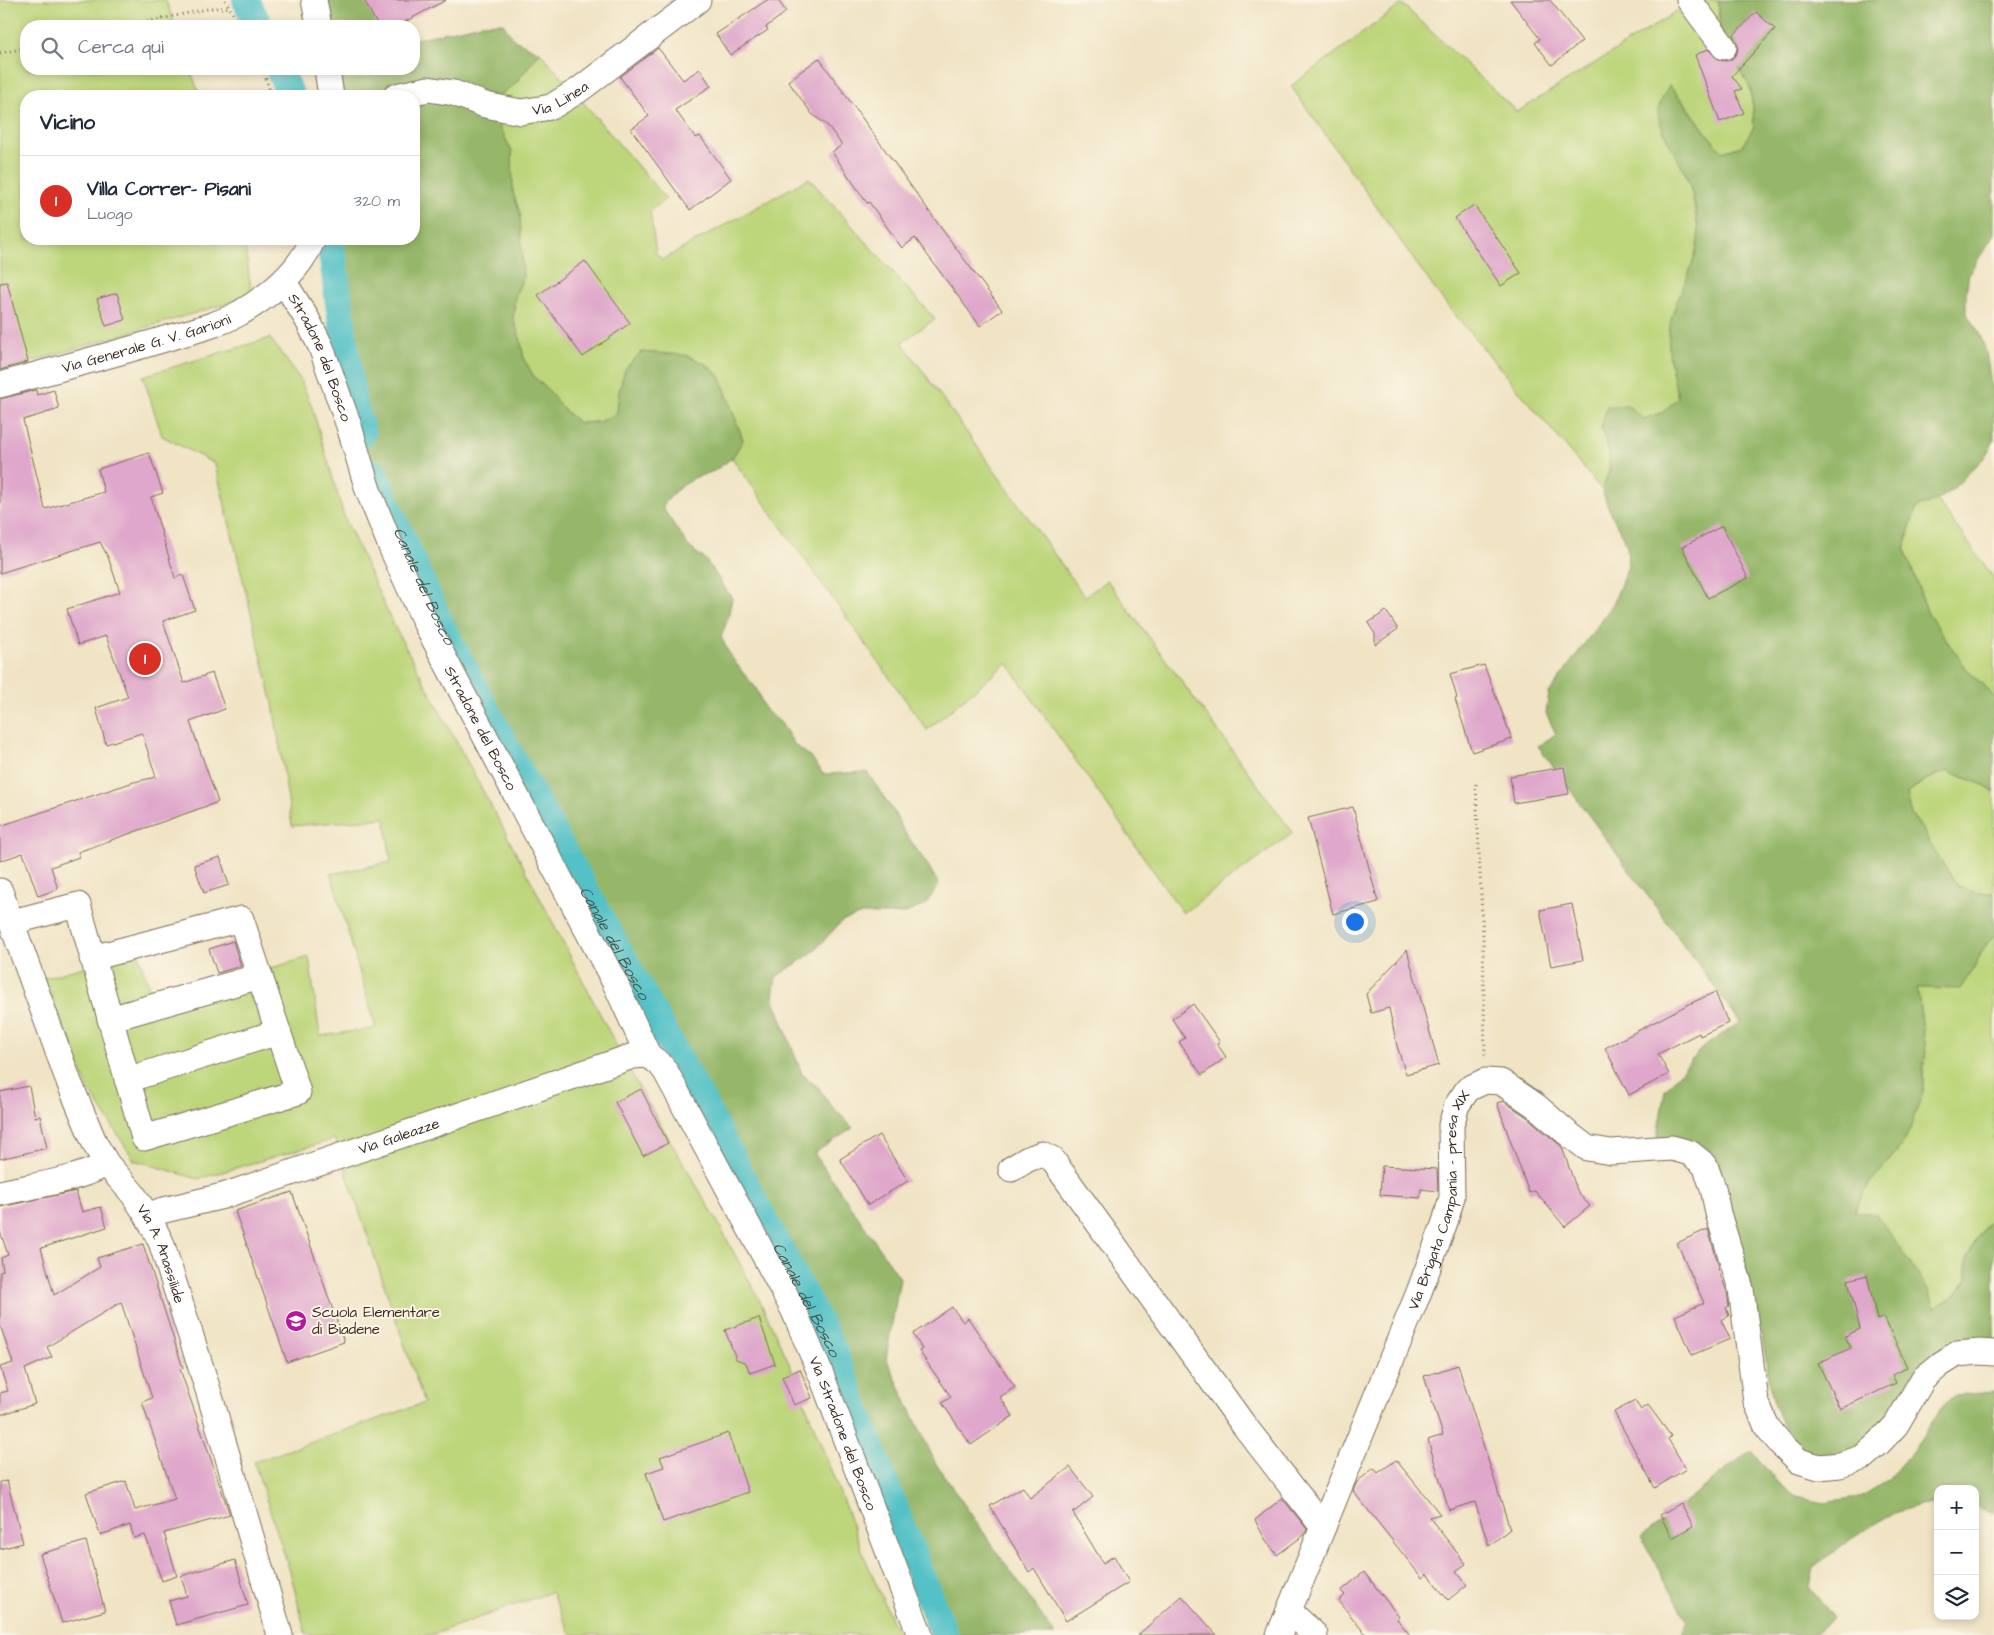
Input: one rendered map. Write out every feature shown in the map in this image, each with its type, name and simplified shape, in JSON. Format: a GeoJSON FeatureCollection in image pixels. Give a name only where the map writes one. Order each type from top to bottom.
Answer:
{"type":"FeatureCollection","features":[{"type":"Feature","properties":{"kind":"street"},"geometry":{"type":"LineString","coordinates":[[314,0],[318,20]]}},
{"type":"Feature","properties":{"kind":"street","name":"Via Linea"},"geometry":{"type":"LineString","coordinates":[[420,91],[428,89],[454,93],[485,105],[521,112],[551,107],[579,90],[698,0]]}},
{"type":"Feature","properties":{"kind":"street"},"geometry":{"type":"LineString","coordinates":[[1689,0],[1724,47]]}},
{"type":"Feature","properties":{"kind":"street"},"geometry":{"type":"LineString","coordinates":[[328,75],[330,90]]}},
{"type":"Feature","properties":{"kind":"street","name":"Via Generale G. V. Garioni"},"geometry":{"type":"LineString","coordinates":[[0,385],[138,347],[220,322],[238,314],[258,302],[284,282],[306,254],[310,245]]}},
{"type":"Feature","properties":{"kind":"street","name":"Stradone del Bosco"},"geometry":{"type":"LineString","coordinates":[[284,282],[308,319],[320,347],[343,409],[368,490],[426,624],[615,983],[648,1055]]}},
{"type":"Feature","properties":{"kind":"street","name":"Via A. Anassilide"},"geometry":{"type":"LineString","coordinates":[[0,891],[81,1113],[95,1144],[106,1164],[133,1194],[161,1242],[209,1392],[280,1635]]}},
{"type":"Feature","properties":{"kind":"street"},"geometry":{"type":"LineString","coordinates":[[12,922],[78,905],[92,958],[144,1138],[298,1092],[242,918],[92,958]]}},
{"type":"Feature","properties":{"kind":"street"},"geometry":{"type":"LineString","coordinates":[[110,1019],[260,976]]}},
{"type":"Feature","properties":{"kind":"street"},"geometry":{"type":"LineString","coordinates":[[127,1080],[278,1032]]}},
{"type":"Feature","properties":{"kind":"street","name":"Via Galeazze"},"geometry":{"type":"LineString","coordinates":[[148,1217],[160,1211],[223,1196],[633,1056],[648,1055]]}},
{"type":"Feature","properties":{"kind":"street","name":"Via Stradone del Bosco"},"geometry":{"type":"LineString","coordinates":[[648,1055],[660,1064],[666,1072],[794,1311],[822,1377],[920,1635]]}},
{"type":"Feature","properties":{"kind":"street","name":"Via Brigata Campania - presa XIX"},"geometry":{"type":"LineString","coordinates":[[1279,1635],[1419,1292],[1445,1222],[1452,1197],[1451,1132],[1458,1105],[1468,1089],[1484,1081],[1501,1082],[1536,1106],[1588,1148],[1611,1152],[1672,1148],[1690,1153],[1705,1165],[1741,1289],[1756,1401],[1767,1427],[1799,1461],[1819,1467],[1840,1465],[1862,1458],[1896,1425],[1923,1379],[1941,1364],[1956,1354],[1994,1353]]}},
{"type":"Feature","properties":{"kind":"street"},"geometry":{"type":"LineString","coordinates":[[1011,1169],[1028,1159],[1042,1154],[1052,1159],[1243,1424],[1323,1527]]}},
{"type":"Feature","properties":{"kind":"street"},"geometry":{"type":"LineString","coordinates":[[0,1193],[66,1179],[106,1164]]}},
{"type":"Feature","properties":{"kind":"street"},"geometry":{"type":"LineString","coordinates":[[1290,1611],[1315,1635]]}},
{"type":"Feature","properties":{"kind":"path"},"geometry":{"type":"LineString","coordinates":[[225,0],[236,20]]}},
{"type":"Feature","properties":{"kind":"path"},"geometry":{"type":"LineString","coordinates":[[156,20],[212,8],[229,8]]}},
{"type":"Feature","properties":{"kind":"path"},"geometry":{"type":"LineString","coordinates":[[0,54],[20,49]]}},
{"type":"Feature","properties":{"kind":"path"},"geometry":{"type":"LineString","coordinates":[[264,75],[270,90]]}},
{"type":"Feature","properties":{"kind":"path"},"geometry":{"type":"LineString","coordinates":[[1476,784],[1483,938],[1484,1081]]}},
{"type":"Feature","properties":{"kind":"green space"},"geometry":{"type":"Polygon","coordinates":[[[0,0],[166,0],[173,20],[20,20],[20,75],[192,75],[198,90],[20,90],[20,245],[244,245],[252,296],[0,371],[0,0]]]}},
{"type":"Feature","properties":{"kind":"green space"},"geometry":{"type":"Polygon","coordinates":[[[324,0],[375,0],[384,12],[394,20],[328,20],[324,0]]]}},
{"type":"Feature","properties":{"kind":"green space"},"geometry":{"type":"Polygon","coordinates":[[[1678,0],[1718,0],[1720,29],[1749,85],[1754,127],[1742,146],[1722,152],[1677,93],[1669,86],[1686,175],[1692,194],[1699,238],[1669,356],[1678,398],[1663,412],[1644,419],[1628,406],[1601,428],[1609,452],[1608,473],[1602,490],[1441,298],[1291,86],[1402,4],[1517,112],[1681,9],[1678,0]]]}},
{"type":"Feature","properties":{"kind":"green space"},"geometry":{"type":"Polygon","coordinates":[[[1718,0],[1994,0],[1994,235],[1969,273],[1966,313],[1979,332],[1986,352],[1993,396],[1994,441],[1984,458],[1953,489],[1937,500],[1917,507],[1910,526],[1905,550],[1928,614],[1969,672],[1987,688],[1994,698],[1994,793],[1986,786],[1947,771],[1926,779],[1907,793],[1911,814],[1958,886],[1977,893],[1994,893],[1994,935],[1984,948],[1960,989],[1917,988],[1926,1051],[1923,1070],[1923,1091],[1909,1132],[1898,1150],[1869,1184],[1854,1211],[1876,1214],[1928,1289],[1935,1308],[1954,1296],[1967,1279],[1967,1259],[1977,1238],[1990,1222],[1994,1223],[1994,1354],[1963,1355],[1861,1452],[1812,1461],[1784,1429],[1774,1405],[1757,1310],[1727,1201],[1713,1173],[1655,1148],[1665,1090],[1701,1049],[1740,1022],[1538,746],[1556,734],[1546,713],[1549,693],[1613,604],[1628,566],[1627,545],[1602,490],[1610,471],[1609,450],[1601,428],[1607,406],[1628,406],[1644,419],[1663,412],[1678,398],[1670,357],[1670,326],[1676,304],[1690,271],[1696,249],[1698,225],[1690,185],[1661,124],[1658,110],[1661,101],[1669,85],[1723,152],[1742,146],[1754,127],[1749,85],[1728,51],[1720,29],[1718,0]]]}},
{"type":"Feature","properties":{"kind":"green space"},"geometry":{"type":"Polygon","coordinates":[[[503,23],[514,40],[540,52],[514,85],[498,96],[494,116],[512,152],[513,193],[520,213],[523,277],[515,296],[513,319],[520,338],[524,359],[534,377],[549,391],[563,409],[579,423],[599,422],[617,413],[619,391],[625,369],[641,352],[685,355],[704,363],[720,376],[743,440],[732,458],[714,471],[694,478],[675,491],[662,507],[689,547],[706,560],[732,598],[728,618],[721,637],[730,655],[756,688],[765,710],[781,723],[795,745],[812,758],[823,774],[867,772],[939,885],[925,905],[903,914],[862,914],[842,921],[812,953],[776,977],[773,997],[802,1074],[818,1087],[829,1103],[853,1128],[814,1153],[900,1278],[886,1358],[936,1464],[1055,1635],[940,1635],[900,1544],[825,1350],[794,1284],[750,1202],[663,1051],[560,853],[427,607],[380,503],[347,392],[354,350],[337,245],[420,245],[420,90],[338,90],[336,75],[420,75],[420,38],[482,24],[503,23]]]}},
{"type":"Feature","properties":{"kind":"green space"},"geometry":{"type":"Polygon","coordinates":[[[540,52],[666,199],[650,211],[656,253],[662,260],[809,178],[935,319],[902,342],[1085,597],[1107,580],[1293,833],[1183,913],[1007,663],[927,730],[732,458],[743,440],[720,376],[704,363],[685,355],[619,391],[617,413],[599,422],[578,423],[563,409],[549,391],[534,377],[524,359],[520,338],[513,319],[515,296],[523,277],[520,213],[513,193],[512,152],[494,116],[498,96],[514,85],[540,52]]]}},
{"type":"Feature","properties":{"kind":"green space"},"geometry":{"type":"Polygon","coordinates":[[[270,338],[300,379],[311,404],[344,516],[393,624],[526,871],[629,1070],[717,1221],[760,1301],[790,1365],[865,1558],[898,1635],[571,1635],[551,1592],[431,1635],[306,1635],[290,1571],[254,1462],[424,1403],[335,1139],[198,1179],[134,1160],[88,1088],[44,978],[138,952],[154,1002],[309,957],[320,1036],[376,1028],[331,874],[391,862],[385,818],[292,826],[273,704],[215,464],[162,436],[143,376],[270,338]]]}},
{"type":"Feature","properties":{"kind":"green space"},"geometry":{"type":"Polygon","coordinates":[[[1937,500],[1994,578],[1994,698],[1987,688],[1969,672],[1928,614],[1905,550],[1910,526],[1917,507],[1937,500]]]}},
{"type":"Feature","properties":{"kind":"green space"},"geometry":{"type":"Polygon","coordinates":[[[1947,771],[1986,786],[1994,793],[1994,893],[1977,893],[1958,886],[1911,814],[1907,793],[1926,780],[1947,771]]]}},
{"type":"Feature","properties":{"kind":"green space"},"geometry":{"type":"Polygon","coordinates":[[[1994,935],[1994,1223],[1989,1222],[1977,1238],[1967,1258],[1967,1279],[1954,1296],[1935,1308],[1928,1289],[1854,1212],[1869,1184],[1898,1150],[1923,1091],[1923,1070],[1926,1051],[1917,987],[1937,987],[1973,969],[1984,948],[1994,935]]]}},
{"type":"Feature","properties":{"kind":"green space"},"geometry":{"type":"Polygon","coordinates":[[[1994,1392],[1994,1514],[1979,1508],[1979,1485],[1934,1485],[1934,1503],[1920,1505],[1887,1517],[1856,1536],[1813,1567],[1809,1587],[1834,1618],[1815,1635],[1681,1635],[1688,1622],[1641,1537],[1751,1450],[1775,1480],[1796,1497],[1823,1503],[1859,1498],[1888,1480],[1913,1450],[1946,1402],[1953,1395],[1994,1392]]]}},
{"type":"Feature","properties":{"kind":"building"},"geometry":{"type":"Polygon","coordinates":[[[364,0],[446,0],[408,20],[375,20],[364,0]]]}},
{"type":"Feature","properties":{"kind":"building"},"geometry":{"type":"Polygon","coordinates":[[[767,0],[778,0],[786,12],[766,27],[768,30],[730,55],[716,34],[767,0]]]}},
{"type":"Feature","properties":{"kind":"building"},"geometry":{"type":"Polygon","coordinates":[[[1510,0],[1550,0],[1582,41],[1552,65],[1535,43],[1540,39],[1510,0]]]}},
{"type":"Feature","properties":{"kind":"building"},"geometry":{"type":"Polygon","coordinates":[[[1756,12],[1775,29],[1732,76],[1742,89],[1735,91],[1744,113],[1720,122],[1695,55],[1708,49],[1719,60],[1726,61],[1732,59],[1737,53],[1738,46],[1733,36],[1756,12]]]}},
{"type":"Feature","properties":{"kind":"building"},"geometry":{"type":"Polygon","coordinates":[[[658,48],[683,80],[700,69],[711,86],[675,110],[696,138],[700,136],[731,179],[690,210],[631,129],[649,116],[620,77],[658,48]]]}},
{"type":"Feature","properties":{"kind":"building"},"geometry":{"type":"Polygon","coordinates":[[[819,58],[1002,310],[980,326],[915,238],[902,248],[869,202],[867,203],[832,152],[842,145],[828,126],[812,114],[788,81],[819,58]]]}},
{"type":"Feature","properties":{"kind":"building"},"geometry":{"type":"Polygon","coordinates":[[[1474,205],[1521,273],[1501,286],[1455,218],[1474,205]]]}},
{"type":"Feature","properties":{"kind":"building"},"geometry":{"type":"Polygon","coordinates":[[[585,261],[630,323],[583,357],[538,295],[585,261]]]}},
{"type":"Feature","properties":{"kind":"building"},"geometry":{"type":"Polygon","coordinates":[[[7,282],[28,362],[0,370],[0,283],[7,282]]]}},
{"type":"Feature","properties":{"kind":"building"},"geometry":{"type":"Polygon","coordinates":[[[117,293],[125,320],[106,326],[97,299],[117,293]]]}},
{"type":"Feature","properties":{"kind":"building"},"geometry":{"type":"Polygon","coordinates":[[[36,390],[37,395],[54,390],[59,409],[23,420],[45,509],[104,492],[98,469],[149,453],[163,493],[151,497],[175,578],[183,575],[195,610],[163,621],[184,683],[212,673],[225,709],[190,722],[218,802],[78,852],[79,857],[51,867],[58,889],[38,896],[23,853],[0,861],[0,826],[134,782],[156,777],[142,733],[106,744],[96,708],[128,697],[106,636],[78,645],[67,609],[120,592],[108,557],[100,542],[0,573],[0,399],[36,390]]]}},
{"type":"Feature","properties":{"kind":"building"},"geometry":{"type":"Polygon","coordinates":[[[1722,526],[1748,578],[1708,598],[1682,547],[1722,526]]]}},
{"type":"Feature","properties":{"kind":"building"},"geometry":{"type":"Polygon","coordinates":[[[1386,611],[1398,629],[1375,645],[1375,634],[1368,623],[1386,611]]]}},
{"type":"Feature","properties":{"kind":"building"},"geometry":{"type":"Polygon","coordinates":[[[1484,665],[1512,739],[1472,752],[1455,699],[1457,698],[1450,674],[1484,665]]]}},
{"type":"Feature","properties":{"kind":"building"},"geometry":{"type":"Polygon","coordinates":[[[1564,767],[1569,794],[1514,803],[1510,776],[1564,767]]]}},
{"type":"Feature","properties":{"kind":"building"},"geometry":{"type":"Polygon","coordinates":[[[1353,807],[1378,902],[1333,914],[1308,818],[1353,807]]]}},
{"type":"Feature","properties":{"kind":"building"},"geometry":{"type":"Polygon","coordinates":[[[220,857],[229,885],[204,893],[194,865],[220,857]]]}},
{"type":"Feature","properties":{"kind":"building"},"geometry":{"type":"Polygon","coordinates":[[[1572,904],[1583,960],[1551,966],[1540,910],[1572,904]]]}},
{"type":"Feature","properties":{"kind":"building"},"geometry":{"type":"Polygon","coordinates":[[[233,941],[241,966],[217,973],[209,949],[233,941]]]}},
{"type":"Feature","properties":{"kind":"building"},"geometry":{"type":"Polygon","coordinates":[[[1407,950],[1439,1065],[1406,1074],[1397,1046],[1389,1008],[1371,1013],[1366,994],[1407,950]]]}},
{"type":"Feature","properties":{"kind":"building"},"geometry":{"type":"Polygon","coordinates":[[[1715,992],[1728,1023],[1700,1036],[1699,1033],[1658,1054],[1669,1074],[1629,1095],[1605,1048],[1715,992]]]}},
{"type":"Feature","properties":{"kind":"building"},"geometry":{"type":"Polygon","coordinates":[[[1193,1004],[1220,1042],[1217,1044],[1226,1057],[1202,1075],[1179,1042],[1185,1038],[1172,1019],[1193,1004]]]}},
{"type":"Feature","properties":{"kind":"building"},"geometry":{"type":"Polygon","coordinates":[[[29,1086],[35,1117],[40,1116],[47,1148],[0,1159],[0,1092],[29,1086]]]}},
{"type":"Feature","properties":{"kind":"building"},"geometry":{"type":"Polygon","coordinates":[[[641,1089],[668,1143],[643,1156],[615,1102],[641,1089]]]}},
{"type":"Feature","properties":{"kind":"building"},"geometry":{"type":"Polygon","coordinates":[[[1503,1101],[1527,1117],[1562,1147],[1578,1193],[1590,1206],[1565,1227],[1535,1191],[1529,1193],[1497,1103],[1503,1101]]]}},
{"type":"Feature","properties":{"kind":"building"},"geometry":{"type":"Polygon","coordinates":[[[879,1135],[908,1181],[868,1205],[840,1159],[879,1135]]]}},
{"type":"Feature","properties":{"kind":"building"},"geometry":{"type":"Polygon","coordinates":[[[1382,1166],[1437,1169],[1438,1191],[1421,1189],[1420,1198],[1380,1195],[1382,1166]]]}},
{"type":"Feature","properties":{"kind":"building"},"geometry":{"type":"Polygon","coordinates":[[[76,1191],[82,1212],[101,1207],[107,1227],[41,1248],[54,1295],[100,1267],[97,1258],[143,1244],[183,1368],[180,1369],[230,1515],[164,1533],[177,1576],[162,1581],[145,1535],[134,1538],[130,1525],[100,1535],[86,1493],[126,1481],[135,1510],[175,1499],[142,1402],[152,1398],[121,1302],[47,1347],[52,1357],[25,1369],[35,1404],[0,1415],[0,1393],[8,1391],[0,1367],[13,1363],[0,1325],[0,1272],[3,1271],[1,1258],[8,1255],[0,1231],[0,1207],[76,1191]]]}},
{"type":"Feature","properties":{"kind":"building"},"geometry":{"type":"Polygon","coordinates":[[[292,1192],[344,1342],[287,1362],[235,1211],[292,1192]]]}},
{"type":"Feature","properties":{"kind":"building"},"geometry":{"type":"Polygon","coordinates":[[[1708,1229],[1718,1268],[1727,1292],[1729,1306],[1726,1308],[1729,1316],[1721,1320],[1730,1339],[1692,1355],[1675,1316],[1704,1303],[1677,1243],[1708,1229]]]}},
{"type":"Feature","properties":{"kind":"building"},"geometry":{"type":"Polygon","coordinates":[[[1867,1275],[1877,1320],[1884,1317],[1907,1367],[1892,1375],[1896,1383],[1840,1409],[1818,1363],[1851,1348],[1845,1336],[1860,1329],[1848,1280],[1867,1275]]]}},
{"type":"Feature","properties":{"kind":"building"},"geometry":{"type":"Polygon","coordinates":[[[952,1307],[963,1322],[968,1318],[1015,1387],[1000,1397],[1013,1416],[971,1445],[942,1403],[951,1397],[919,1351],[922,1349],[913,1334],[952,1307]]]}},
{"type":"Feature","properties":{"kind":"building"},"geometry":{"type":"Polygon","coordinates":[[[759,1318],[775,1364],[750,1373],[746,1363],[736,1359],[725,1330],[759,1318]]]}},
{"type":"Feature","properties":{"kind":"building"},"geometry":{"type":"Polygon","coordinates":[[[1458,1365],[1510,1529],[1489,1546],[1475,1502],[1449,1510],[1428,1440],[1443,1435],[1424,1376],[1458,1365]]]}},
{"type":"Feature","properties":{"kind":"building"},"geometry":{"type":"Polygon","coordinates":[[[800,1369],[812,1398],[794,1405],[782,1377],[800,1369]]]}},
{"type":"Feature","properties":{"kind":"building"},"geometry":{"type":"Polygon","coordinates":[[[1635,1401],[1641,1410],[1648,1405],[1671,1436],[1668,1439],[1686,1469],[1655,1488],[1614,1412],[1635,1401]]]}},
{"type":"Feature","properties":{"kind":"building"},"geometry":{"type":"Polygon","coordinates":[[[728,1433],[748,1492],[663,1522],[646,1473],[664,1467],[660,1457],[728,1433]]]}},
{"type":"Feature","properties":{"kind":"building"},"geometry":{"type":"Polygon","coordinates":[[[1396,1460],[1440,1514],[1429,1517],[1466,1564],[1456,1571],[1467,1585],[1448,1600],[1427,1574],[1422,1578],[1353,1491],[1357,1482],[1374,1468],[1378,1473],[1396,1460]]]}},
{"type":"Feature","properties":{"kind":"building"},"geometry":{"type":"Polygon","coordinates":[[[1070,1467],[1093,1497],[1073,1513],[1103,1563],[1114,1556],[1129,1582],[1066,1621],[1034,1568],[1029,1572],[990,1506],[1023,1487],[1030,1498],[1070,1467]]]}},
{"type":"Feature","properties":{"kind":"building"},"geometry":{"type":"Polygon","coordinates":[[[7,1481],[23,1543],[0,1549],[0,1482],[7,1481]]]}},
{"type":"Feature","properties":{"kind":"building"},"geometry":{"type":"Polygon","coordinates":[[[1282,1498],[1307,1529],[1304,1535],[1277,1555],[1265,1539],[1255,1520],[1282,1498]]]}},
{"type":"Feature","properties":{"kind":"building"},"geometry":{"type":"Polygon","coordinates":[[[1681,1503],[1693,1526],[1672,1538],[1660,1515],[1681,1503]]]}},
{"type":"Feature","properties":{"kind":"building"},"geometry":{"type":"Polygon","coordinates":[[[86,1541],[105,1611],[62,1623],[40,1554],[86,1541]]]}},
{"type":"Feature","properties":{"kind":"building"},"geometry":{"type":"Polygon","coordinates":[[[235,1560],[248,1605],[176,1625],[169,1601],[187,1596],[181,1576],[235,1560]]]}},
{"type":"Feature","properties":{"kind":"building"},"geometry":{"type":"Polygon","coordinates":[[[1364,1572],[1399,1617],[1397,1619],[1410,1635],[1366,1635],[1339,1601],[1345,1595],[1341,1591],[1364,1572]]]}},
{"type":"Feature","properties":{"kind":"building"},"geometry":{"type":"Polygon","coordinates":[[[1182,1596],[1217,1635],[1138,1635],[1182,1596]]]}},
{"type":"Feature","properties":{"kind":"waterway","name":"Canale del Bosco"},"geometry":{"type":"LineString","coordinates":[[246,0],[256,20]]}},
{"type":"Feature","properties":{"kind":"waterway","name":"Canale del Bosco"},"geometry":{"type":"LineString","coordinates":[[282,75],[288,90]]}},
{"type":"Feature","properties":{"kind":"waterway","name":"Canale del Bosco"},"geometry":{"type":"LineString","coordinates":[[330,245],[352,398],[362,434]]}},
{"type":"Feature","properties":{"kind":"waterway","name":"Canale del Bosco"},"geometry":{"type":"LineString","coordinates":[[373,473],[442,628],[521,775],[698,1094],[832,1348],[944,1635]]}},
{"type":"Feature","properties":{"kind":"place","name":"Villa Correr- Pisani"},"geometry":{"type":"Point","coordinates":[145,659]}},
{"type":"Feature","properties":{"kind":"place","name":"Scuola Elementare di Biadene"},"geometry":{"type":"Point","coordinates":[296,1321]}}]}
